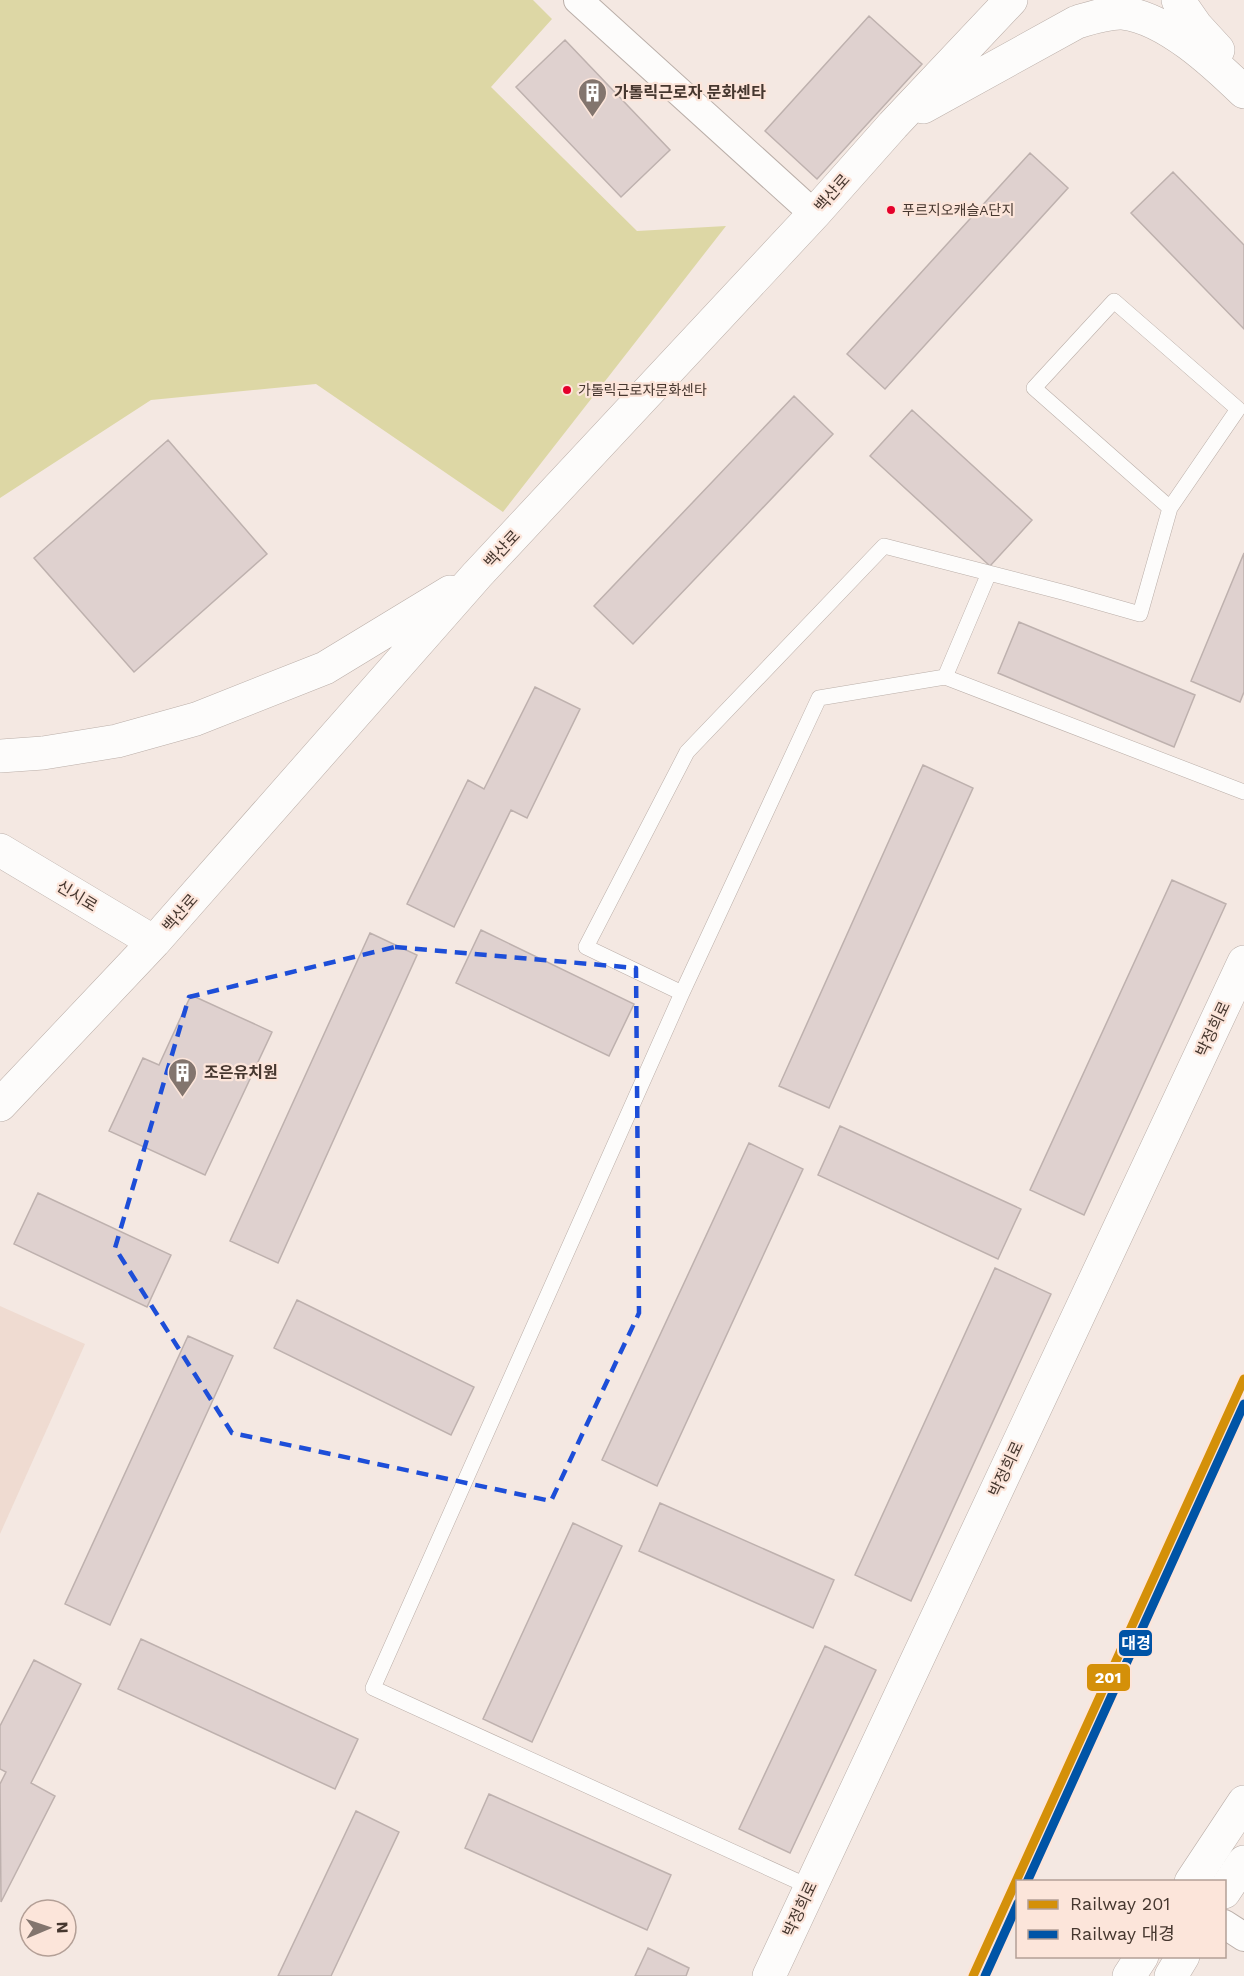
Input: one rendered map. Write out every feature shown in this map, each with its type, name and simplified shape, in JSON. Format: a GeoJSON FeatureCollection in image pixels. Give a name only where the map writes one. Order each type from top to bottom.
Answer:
{"type":"FeatureCollection","features":[{"type":"Feature","properties":{"kind":"street"},"geometry":{"type":"LineString","coordinates":[[578,0],[814,214]]}},
{"type":"Feature","properties":{"kind":"street","name":"백산로"},"geometry":{"type":"LineString","coordinates":[[0,1105],[154,942],[477,575],[814,214],[893,124],[1011,0]]}},
{"type":"Feature","properties":{"kind":"street"},"geometry":{"type":"LineString","coordinates":[[1178,0],[1196,26],[1244,81]]}},
{"type":"Feature","properties":{"kind":"street"},"geometry":{"type":"LineString","coordinates":[[893,124],[1077,22],[1122,13],[1148,20],[1183,40],[1244,92]]}},
{"type":"Feature","properties":{"kind":"street"},"geometry":{"type":"LineString","coordinates":[[0,756],[43,753],[117,741],[196,719],[325,668],[477,575]]}},
{"type":"Feature","properties":{"kind":"street","name":"신시로"},"geometry":{"type":"LineString","coordinates":[[0,850],[154,942]]}},
{"type":"Feature","properties":{"kind":"street","name":"박정희로"},"geometry":{"type":"LineString","coordinates":[[769,1976],[1244,962]]}},
{"type":"Feature","properties":{"kind":"street"},"geometry":{"type":"LineString","coordinates":[[1192,1880],[1244,1802]]}},
{"type":"Feature","properties":{"kind":"street"},"geometry":{"type":"LineString","coordinates":[[1226,1889],[1244,1862]]}},
{"type":"Feature","properties":{"kind":"street"},"geometry":{"type":"LineString","coordinates":[[1226,1925],[1244,1937]]}},
{"type":"Feature","properties":{"kind":"street"},"geometry":{"type":"LineString","coordinates":[[1129,1976],[1141,1958]]}},
{"type":"Feature","properties":{"kind":"street"},"geometry":{"type":"LineString","coordinates":[[1171,1976],[1182,1958]]}},
{"type":"Feature","properties":{"kind":"lane"},"geometry":{"type":"LineString","coordinates":[[682,993],[586,946],[687,752],[884,546],[1140,614],[1170,508],[1238,409],[1114,301],[1034,388],[1170,508]]}},
{"type":"Feature","properties":{"kind":"lane"},"geometry":{"type":"LineString","coordinates":[[945,677],[989,573]]}},
{"type":"Feature","properties":{"kind":"lane"},"geometry":{"type":"LineString","coordinates":[[810,1887],[373,1688],[682,993],[819,698],[945,677],[1244,792]]}},
{"type":"Feature","properties":{"kind":"highlighted area"},"geometry":{"type":"Polygon","coordinates":[[[395,947],[636,968],[639,1313],[551,1501],[232,1433],[115,1248],[189,997],[395,947]]]}},
{"type":"Feature","properties":{"kind":"shaded area"},"geometry":{"type":"Polygon","coordinates":[[[0,0],[533,0],[552,19],[491,87],[637,231],[726,226],[503,512],[316,384],[151,400],[0,498],[0,0]]]}},
{"type":"Feature","properties":{"kind":"shaded area"},"geometry":{"type":"Polygon","coordinates":[[[0,1306],[85,1344],[0,1534],[0,1306]]]}},
{"type":"Feature","properties":{"kind":"building"},"geometry":{"type":"Polygon","coordinates":[[[869,16],[922,64],[817,179],[765,131],[869,16]]]}},
{"type":"Feature","properties":{"kind":"building","name":"가톨릭근로자 문화센타"},"geometry":{"type":"Polygon","coordinates":[[[565,40],[670,150],[621,197],[516,87],[565,40]]]}},
{"type":"Feature","properties":{"kind":"building"},"geometry":{"type":"Polygon","coordinates":[[[1030,153],[1068,188],[885,389],[847,354],[1030,153]]]}},
{"type":"Feature","properties":{"kind":"building"},"geometry":{"type":"Polygon","coordinates":[[[1173,172],[1244,245],[1244,329],[1131,213],[1173,172]]]}},
{"type":"Feature","properties":{"kind":"building"},"geometry":{"type":"Polygon","coordinates":[[[794,396],[833,434],[633,644],[594,606],[794,396]]]}},
{"type":"Feature","properties":{"kind":"building"},"geometry":{"type":"Polygon","coordinates":[[[912,410],[1032,520],[990,566],[870,456],[912,410]]]}},
{"type":"Feature","properties":{"kind":"building"},"geometry":{"type":"Polygon","coordinates":[[[168,440],[267,554],[134,672],[34,558],[168,440]]]}},
{"type":"Feature","properties":{"kind":"building"},"geometry":{"type":"Polygon","coordinates":[[[1244,553],[1244,692],[1240,702],[1191,681],[1244,553]]]}},
{"type":"Feature","properties":{"kind":"building"},"geometry":{"type":"Polygon","coordinates":[[[1019,622],[1195,695],[1174,747],[998,673],[1019,622]]]}},
{"type":"Feature","properties":{"kind":"building"},"geometry":{"type":"Polygon","coordinates":[[[535,687],[580,709],[527,818],[511,810],[454,927],[407,904],[468,780],[484,789],[535,687]]]}},
{"type":"Feature","properties":{"kind":"building"},"geometry":{"type":"Polygon","coordinates":[[[923,765],[973,788],[829,1108],[779,1086],[923,765]]]}},
{"type":"Feature","properties":{"kind":"building"},"geometry":{"type":"Polygon","coordinates":[[[1172,880],[1226,904],[1084,1215],[1030,1190],[1172,880]]]}},
{"type":"Feature","properties":{"kind":"building"},"geometry":{"type":"Polygon","coordinates":[[[481,930],[634,1004],[609,1056],[456,983],[481,930]]]}},
{"type":"Feature","properties":{"kind":"building"},"geometry":{"type":"Polygon","coordinates":[[[370,933],[417,955],[278,1263],[230,1241],[370,933]]]}},
{"type":"Feature","properties":{"kind":"building","name":"조은유치원"},"geometry":{"type":"Polygon","coordinates":[[[191,995],[272,1032],[205,1175],[109,1131],[143,1058],[159,1065],[191,995]]]}},
{"type":"Feature","properties":{"kind":"building"},"geometry":{"type":"Polygon","coordinates":[[[840,1126],[1021,1209],[998,1259],[818,1175],[840,1126]]]}},
{"type":"Feature","properties":{"kind":"building"},"geometry":{"type":"Polygon","coordinates":[[[749,1143],[803,1169],[657,1486],[602,1460],[749,1143]]]}},
{"type":"Feature","properties":{"kind":"building"},"geometry":{"type":"Polygon","coordinates":[[[38,1193],[171,1255],[147,1307],[14,1244],[38,1193]]]}},
{"type":"Feature","properties":{"kind":"building"},"geometry":{"type":"Polygon","coordinates":[[[995,1268],[1051,1294],[911,1601],[855,1575],[995,1268]]]}},
{"type":"Feature","properties":{"kind":"building"},"geometry":{"type":"Polygon","coordinates":[[[297,1300],[474,1387],[451,1435],[274,1348],[297,1300]]]}},
{"type":"Feature","properties":{"kind":"building"},"geometry":{"type":"Polygon","coordinates":[[[188,1336],[233,1356],[110,1625],[65,1604],[188,1336]]]}},
{"type":"Feature","properties":{"kind":"building"},"geometry":{"type":"Polygon","coordinates":[[[660,1503],[834,1580],[813,1628],[639,1551],[660,1503]]]}},
{"type":"Feature","properties":{"kind":"building"},"geometry":{"type":"Polygon","coordinates":[[[573,1523],[622,1546],[532,1742],[483,1719],[573,1523]]]}},
{"type":"Feature","properties":{"kind":"building"},"geometry":{"type":"Polygon","coordinates":[[[141,1639],[358,1739],[335,1789],[118,1689],[141,1639]]]}},
{"type":"Feature","properties":{"kind":"building"},"geometry":{"type":"Polygon","coordinates":[[[825,1646],[876,1670],[790,1853],[739,1829],[825,1646]]]}},
{"type":"Feature","properties":{"kind":"building"},"geometry":{"type":"Polygon","coordinates":[[[34,1660],[81,1684],[31,1783],[55,1796],[1,1902],[0,1784],[6,1772],[0,1769],[0,1726],[34,1660]]]}},
{"type":"Feature","properties":{"kind":"building"},"geometry":{"type":"Polygon","coordinates":[[[489,1794],[671,1875],[647,1930],[465,1848],[489,1794]]]}},
{"type":"Feature","properties":{"kind":"building"},"geometry":{"type":"Polygon","coordinates":[[[356,1811],[399,1832],[331,1976],[278,1976],[356,1811]]]}},
{"type":"Feature","properties":{"kind":"building"},"geometry":{"type":"Polygon","coordinates":[[[648,1948],[689,1968],[686,1976],[635,1976],[648,1948]]]}},
{"type":"Feature","properties":{"kind":"rail line","name":"201"},"geometry":{"type":"LineString","coordinates":[[1017,1880],[1244,1379]]}},
{"type":"Feature","properties":{"kind":"rail line","name":"대경"},"geometry":{"type":"LineString","coordinates":[[1028,1880],[1244,1404]]}},
{"type":"Feature","properties":{"kind":"rail line","name":"201"},"geometry":{"type":"LineString","coordinates":[[973,1976],[1016,1881]]}},
{"type":"Feature","properties":{"kind":"rail line","name":"대경"},"geometry":{"type":"LineString","coordinates":[[985,1976],[1016,1907]]}},
{"type":"Feature","properties":{"kind":"place","name":"가톨릭근로자 문화센타"},"geometry":{"type":"Point","coordinates":[593,118]}},
{"type":"Feature","properties":{"kind":"place","name":"푸르지오캐슬A단지"},"geometry":{"type":"Point","coordinates":[891,210]}},
{"type":"Feature","properties":{"kind":"place","name":"가톨릭근로자문화센타"},"geometry":{"type":"Point","coordinates":[567,390]}},
{"type":"Feature","properties":{"kind":"place","name":"조은유치원"},"geometry":{"type":"Point","coordinates":[183,1098]}}]}
